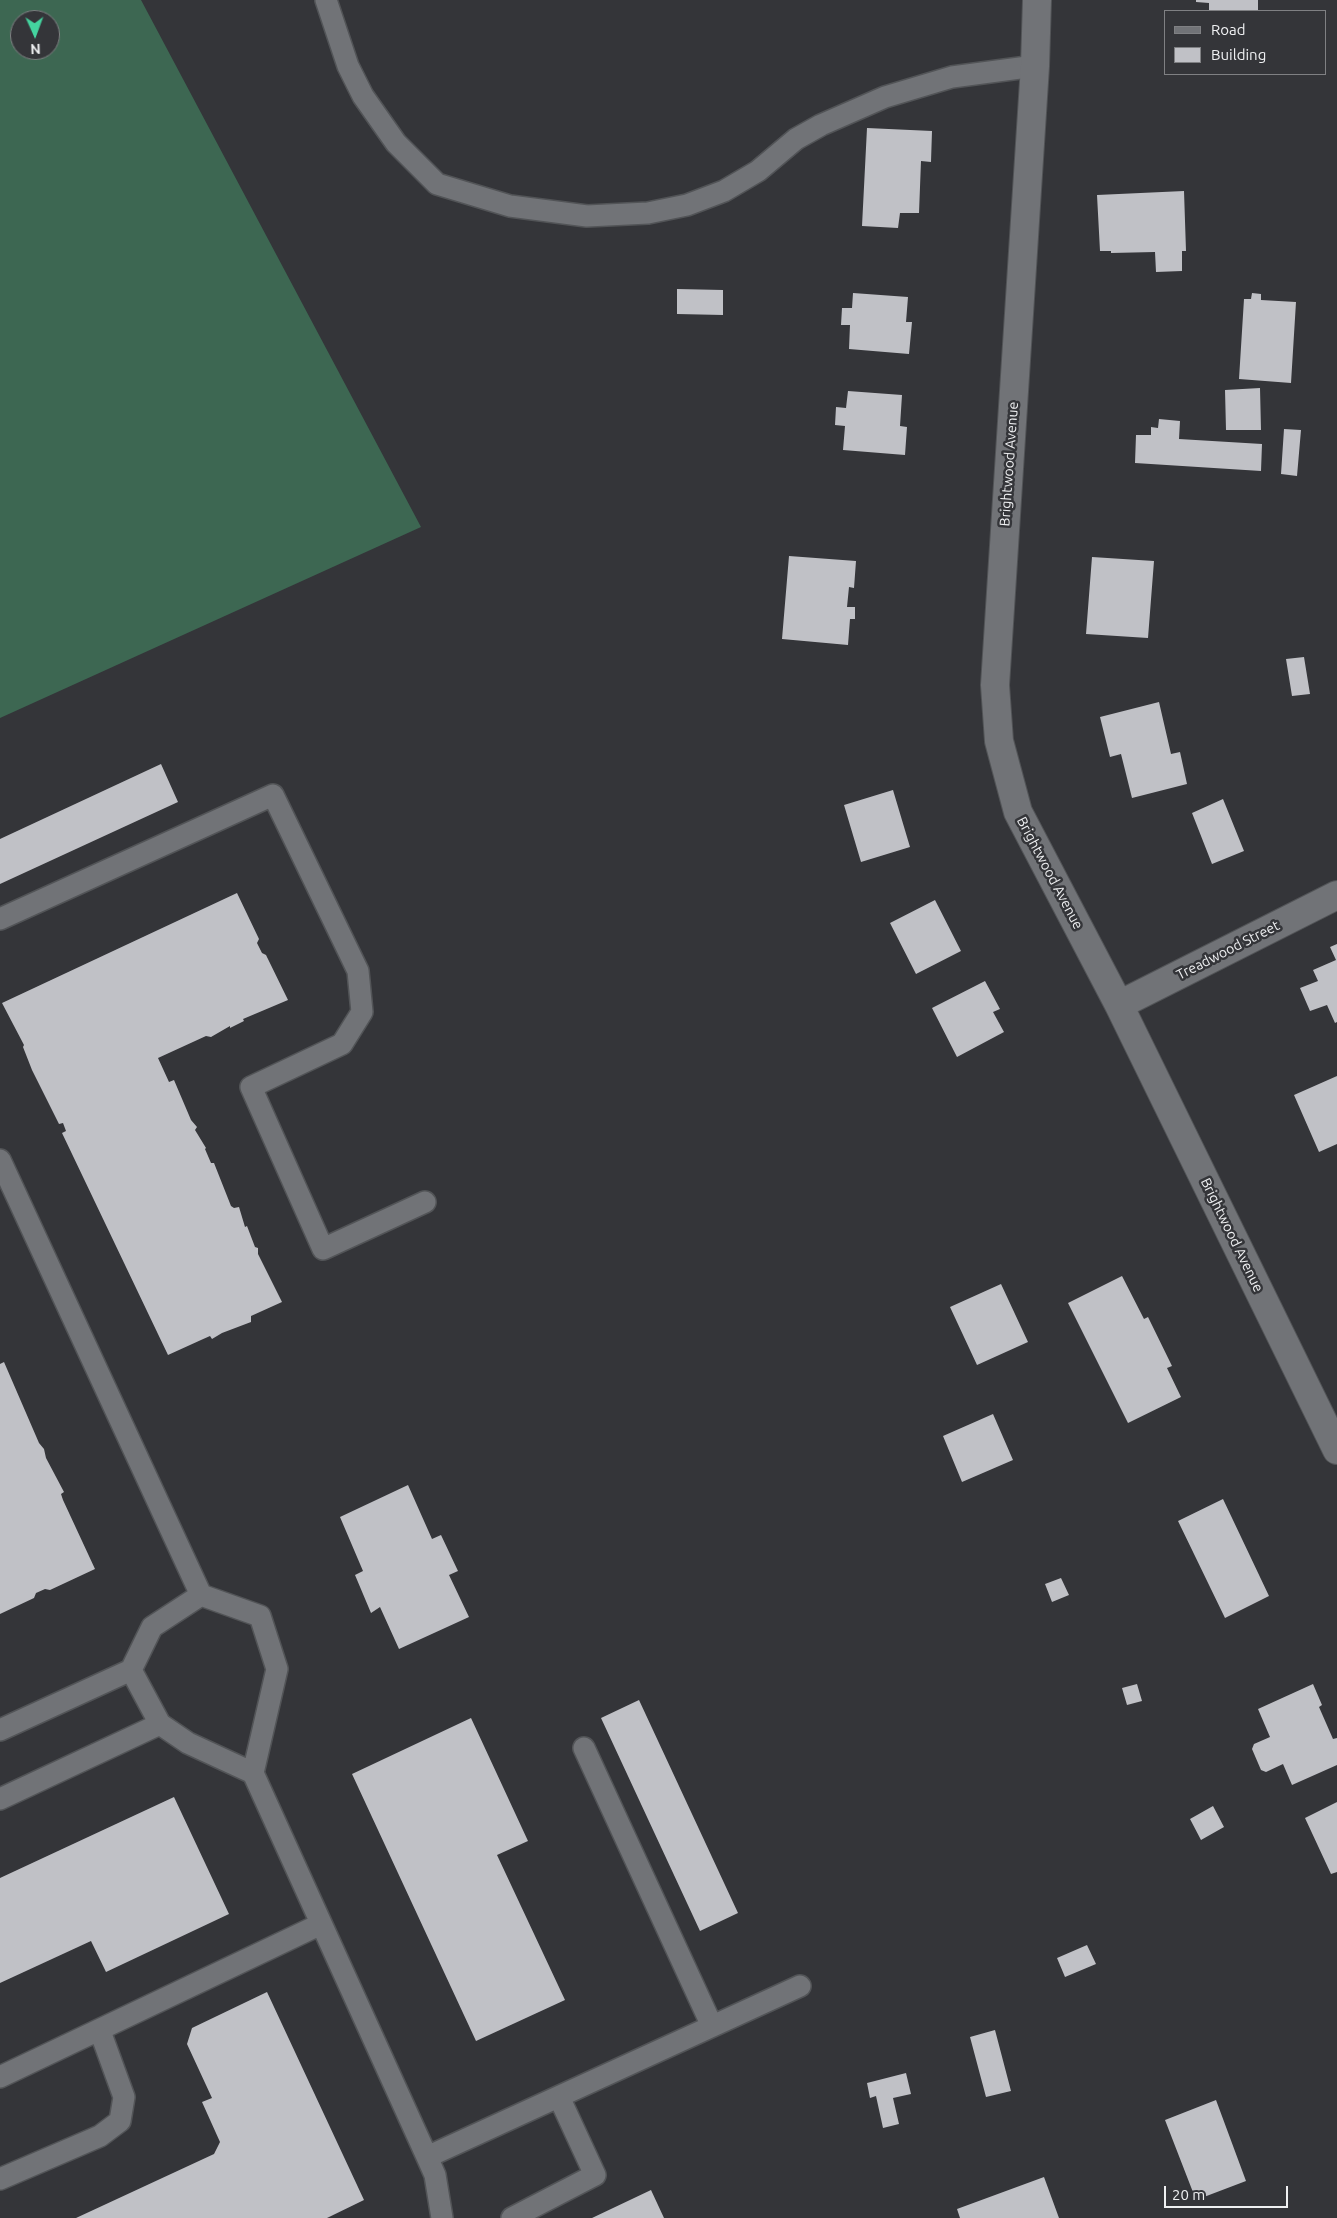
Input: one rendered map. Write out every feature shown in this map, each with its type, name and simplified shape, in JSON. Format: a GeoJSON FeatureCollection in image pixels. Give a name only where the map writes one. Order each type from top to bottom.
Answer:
{"type":"FeatureCollection","features":[{"type":"Feature","properties":{"kind":"street","name":"Brightwood Avenue"},"geometry":{"type":"LineString","coordinates":[[1037,0],[1035,66],[995,685],[999,732],[1018,812],[1119,1005],[1337,1450]]}},
{"type":"Feature","properties":{"kind":"street","name":"Treadwood Street"},"geometry":{"type":"LineString","coordinates":[[1119,1005],[1337,895]]}},
{"type":"Feature","properties":{"kind":"lane"},"geometry":{"type":"LineString","coordinates":[[326,0],[348,66],[363,96],[396,143],[437,184],[510,206],[586,216],[648,213],[687,205],[724,191],[758,171],[796,139],[821,125],[885,97],[952,77],[1035,66]]}},
{"type":"Feature","properties":{"kind":"lane"},"geometry":{"type":"LineString","coordinates":[[0,919],[273,795],[358,971],[362,1012],[342,1044],[251,1087],[323,1248],[425,1202]]}},
{"type":"Feature","properties":{"kind":"lane"},"geometry":{"type":"LineString","coordinates":[[0,1160],[201,1594],[260,1616],[277,1669],[253,1773],[435,2175],[442,2218]]}},
{"type":"Feature","properties":{"kind":"lane"},"geometry":{"type":"LineString","coordinates":[[0,1730],[131,1670],[152,1627],[201,1594]]}},
{"type":"Feature","properties":{"kind":"lane"},"geometry":{"type":"LineString","coordinates":[[131,1670],[160,1724],[188,1743],[253,1773]]}},
{"type":"Feature","properties":{"kind":"lane"},"geometry":{"type":"LineString","coordinates":[[0,1799],[160,1724]]}},
{"type":"Feature","properties":{"kind":"lane"},"geometry":{"type":"LineString","coordinates":[[584,1748],[712,2026]]}},
{"type":"Feature","properties":{"kind":"lane"},"geometry":{"type":"LineString","coordinates":[[0,2077],[100,2031],[321,1924]]}},
{"type":"Feature","properties":{"kind":"lane"},"geometry":{"type":"LineString","coordinates":[[427,2157],[800,1986]]}},
{"type":"Feature","properties":{"kind":"lane"},"geometry":{"type":"LineString","coordinates":[[0,2180],[100,2136],[120,2121],[124,2097],[100,2031]]}},
{"type":"Feature","properties":{"kind":"lane"},"geometry":{"type":"LineString","coordinates":[[512,2218],[595,2175],[559,2097]]}},
{"type":"Feature","properties":{"kind":"green space"},"geometry":{"type":"Polygon","coordinates":[[[0,0],[141,0],[421,527],[0,718],[0,0]]]}},
{"type":"Feature","properties":{"kind":"building"},"geometry":{"type":"Polygon","coordinates":[[[1196,0],[1258,0],[1258,10],[1209,10],[1209,3],[1196,2],[1196,0]]]}},
{"type":"Feature","properties":{"kind":"building"},"geometry":{"type":"Polygon","coordinates":[[[867,128],[932,131],[931,162],[921,161],[919,213],[900,213],[898,228],[862,226],[867,128]]]}},
{"type":"Feature","properties":{"kind":"building"},"geometry":{"type":"Polygon","coordinates":[[[1184,191],[1186,251],[1182,251],[1182,271],[1156,272],[1155,252],[1111,253],[1111,251],[1100,251],[1097,195],[1184,191]]]}},
{"type":"Feature","properties":{"kind":"building"},"geometry":{"type":"Polygon","coordinates":[[[677,289],[723,290],[723,315],[677,314],[677,289]]]}},
{"type":"Feature","properties":{"kind":"building"},"geometry":{"type":"Polygon","coordinates":[[[853,293],[908,297],[906,322],[912,322],[909,354],[849,349],[850,325],[841,325],[842,308],[852,308],[853,293]]]}},
{"type":"Feature","properties":{"kind":"building"},"geometry":{"type":"Polygon","coordinates":[[[1252,293],[1261,294],[1261,300],[1296,302],[1291,383],[1239,379],[1244,299],[1251,299],[1252,293]]]}},
{"type":"Feature","properties":{"kind":"building"},"geometry":{"type":"Polygon","coordinates":[[[1260,388],[1261,430],[1226,430],[1225,390],[1260,388]]]}},
{"type":"Feature","properties":{"kind":"building"},"geometry":{"type":"Polygon","coordinates":[[[848,391],[902,395],[900,426],[907,427],[905,455],[843,450],[845,426],[835,425],[836,407],[846,408],[848,391]]]}},
{"type":"Feature","properties":{"kind":"building"},"geometry":{"type":"Polygon","coordinates":[[[1159,419],[1180,421],[1179,439],[1262,444],[1261,471],[1135,463],[1136,435],[1151,435],[1151,427],[1158,428],[1159,419]]]}},
{"type":"Feature","properties":{"kind":"building"},"geometry":{"type":"Polygon","coordinates":[[[1284,429],[1301,430],[1297,476],[1281,474],[1284,429]]]}},
{"type":"Feature","properties":{"kind":"building"},"geometry":{"type":"Polygon","coordinates":[[[789,556],[856,561],[854,588],[849,587],[847,607],[855,607],[855,619],[850,619],[848,645],[782,639],[789,556]]]}},
{"type":"Feature","properties":{"kind":"building"},"geometry":{"type":"Polygon","coordinates":[[[1092,557],[1154,561],[1148,638],[1086,634],[1092,557]]]}},
{"type":"Feature","properties":{"kind":"building"},"geometry":{"type":"Polygon","coordinates":[[[1304,657],[1310,694],[1292,696],[1286,659],[1304,657]]]}},
{"type":"Feature","properties":{"kind":"building"},"geometry":{"type":"Polygon","coordinates":[[[1159,702],[1171,754],[1180,752],[1187,784],[1132,798],[1121,754],[1110,757],[1100,717],[1159,702]]]}},
{"type":"Feature","properties":{"kind":"building"},"geometry":{"type":"Polygon","coordinates":[[[161,764],[178,802],[0,884],[0,839],[161,764]]]}},
{"type":"Feature","properties":{"kind":"building"},"geometry":{"type":"Polygon","coordinates":[[[893,790],[910,847],[861,862],[844,805],[893,790]]]}},
{"type":"Feature","properties":{"kind":"building"},"geometry":{"type":"Polygon","coordinates":[[[1223,799],[1244,851],[1212,864],[1192,813],[1223,799]]]}},
{"type":"Feature","properties":{"kind":"building"},"geometry":{"type":"Polygon","coordinates":[[[237,893],[259,939],[257,943],[262,953],[266,955],[288,1000],[243,1019],[244,1021],[230,1028],[230,1026],[211,1037],[206,1036],[158,1058],[169,1082],[174,1080],[191,1120],[197,1127],[195,1130],[206,1148],[211,1163],[214,1163],[231,1206],[234,1208],[239,1207],[245,1227],[247,1226],[255,1247],[258,1248],[258,1254],[282,1302],[251,1316],[251,1322],[222,1333],[212,1339],[210,1336],[168,1355],[62,1133],[66,1131],[63,1123],[59,1124],[32,1070],[23,1047],[24,1045],[2,1003],[237,893]]]}},
{"type":"Feature","properties":{"kind":"building"},"geometry":{"type":"Polygon","coordinates":[[[935,900],[961,951],[916,974],[890,923],[935,900]]]}},
{"type":"Feature","properties":{"kind":"building"},"geometry":{"type":"Polygon","coordinates":[[[1337,944],[1337,1022],[1335,1023],[1327,1005],[1310,1011],[1300,988],[1318,981],[1313,970],[1336,960],[1330,947],[1337,944]]]}},
{"type":"Feature","properties":{"kind":"building"},"geometry":{"type":"Polygon","coordinates":[[[985,981],[1000,1009],[993,1012],[1004,1032],[957,1057],[932,1008],[985,981]]]}},
{"type":"Feature","properties":{"kind":"building"},"geometry":{"type":"Polygon","coordinates":[[[1337,1076],[1337,1144],[1319,1152],[1294,1095],[1337,1076]]]}},
{"type":"Feature","properties":{"kind":"building"},"geometry":{"type":"Polygon","coordinates":[[[1122,1276],[1144,1319],[1148,1317],[1172,1366],[1167,1368],[1181,1397],[1128,1423],[1068,1303],[1122,1276]]]}},
{"type":"Feature","properties":{"kind":"building"},"geometry":{"type":"Polygon","coordinates":[[[1001,1284],[1028,1342],[977,1365],[950,1307],[1001,1284]]]}},
{"type":"Feature","properties":{"kind":"building"},"geometry":{"type":"Polygon","coordinates":[[[4,1362],[39,1443],[44,1449],[46,1458],[64,1492],[61,1494],[63,1500],[95,1569],[50,1590],[45,1589],[36,1593],[34,1598],[0,1614],[0,1364],[4,1362]]]}},
{"type":"Feature","properties":{"kind":"building"},"geometry":{"type":"Polygon","coordinates":[[[993,1414],[1013,1460],[962,1482],[943,1436],[993,1414]]]}},
{"type":"Feature","properties":{"kind":"building"},"geometry":{"type":"Polygon","coordinates":[[[408,1485],[432,1539],[441,1535],[458,1571],[449,1575],[469,1617],[399,1649],[380,1607],[371,1613],[355,1575],[363,1571],[340,1517],[408,1485]]]}},
{"type":"Feature","properties":{"kind":"building"},"geometry":{"type":"Polygon","coordinates":[[[1223,1499],[1269,1596],[1225,1618],[1178,1521],[1223,1499]]]}},
{"type":"Feature","properties":{"kind":"building"},"geometry":{"type":"Polygon","coordinates":[[[1061,1578],[1069,1595],[1052,1602],[1045,1584],[1061,1578]]]}},
{"type":"Feature","properties":{"kind":"building"},"geometry":{"type":"Polygon","coordinates":[[[1137,1684],[1142,1701],[1127,1705],[1122,1688],[1137,1684]]]}},
{"type":"Feature","properties":{"kind":"building"},"geometry":{"type":"Polygon","coordinates":[[[1313,1684],[1322,1705],[1319,1707],[1333,1739],[1337,1738],[1337,1765],[1292,1785],[1283,1764],[1266,1772],[1261,1770],[1252,1749],[1254,1744],[1270,1737],[1258,1709],[1313,1684]]]}},
{"type":"Feature","properties":{"kind":"building"},"geometry":{"type":"Polygon","coordinates":[[[639,1700],[738,1913],[700,1931],[601,1718],[639,1700]]]}},
{"type":"Feature","properties":{"kind":"building"},"geometry":{"type":"Polygon","coordinates":[[[471,1718],[528,1841],[497,1855],[565,2000],[476,2041],[352,1774],[471,1718]]]}},
{"type":"Feature","properties":{"kind":"building"},"geometry":{"type":"Polygon","coordinates":[[[174,1797],[229,1914],[106,1972],[91,1941],[0,1983],[0,1878],[174,1797]]]}},
{"type":"Feature","properties":{"kind":"building"},"geometry":{"type":"Polygon","coordinates":[[[1337,1802],[1337,1872],[1331,1874],[1305,1818],[1337,1802]]]}},
{"type":"Feature","properties":{"kind":"building"},"geometry":{"type":"Polygon","coordinates":[[[1213,1806],[1224,1827],[1201,1840],[1190,1819],[1213,1806]]]}},
{"type":"Feature","properties":{"kind":"building"},"geometry":{"type":"Polygon","coordinates":[[[1087,1945],[1096,1964],[1065,1977],[1057,1958],[1087,1945]]]}},
{"type":"Feature","properties":{"kind":"building"},"geometry":{"type":"Polygon","coordinates":[[[267,1992],[364,2200],[327,2218],[76,2218],[214,2154],[220,2142],[202,2102],[212,2098],[187,2044],[192,2028],[267,1992]]]}},
{"type":"Feature","properties":{"kind":"building"},"geometry":{"type":"Polygon","coordinates":[[[995,2030],[1011,2091],[986,2097],[970,2037],[995,2030]]]}},
{"type":"Feature","properties":{"kind":"building"},"geometry":{"type":"Polygon","coordinates":[[[906,2073],[911,2094],[893,2098],[899,2124],[883,2128],[876,2096],[870,2098],[867,2083],[906,2073]]]}},
{"type":"Feature","properties":{"kind":"building"},"geometry":{"type":"Polygon","coordinates":[[[1216,2100],[1246,2181],[1196,2200],[1165,2120],[1216,2100]]]}},
{"type":"Feature","properties":{"kind":"building"},"geometry":{"type":"Polygon","coordinates":[[[1044,2177],[1059,2218],[960,2218],[957,2209],[1044,2177]]]}},
{"type":"Feature","properties":{"kind":"building"},"geometry":{"type":"Polygon","coordinates":[[[651,2190],[664,2218],[592,2218],[651,2190]]]}}]}
